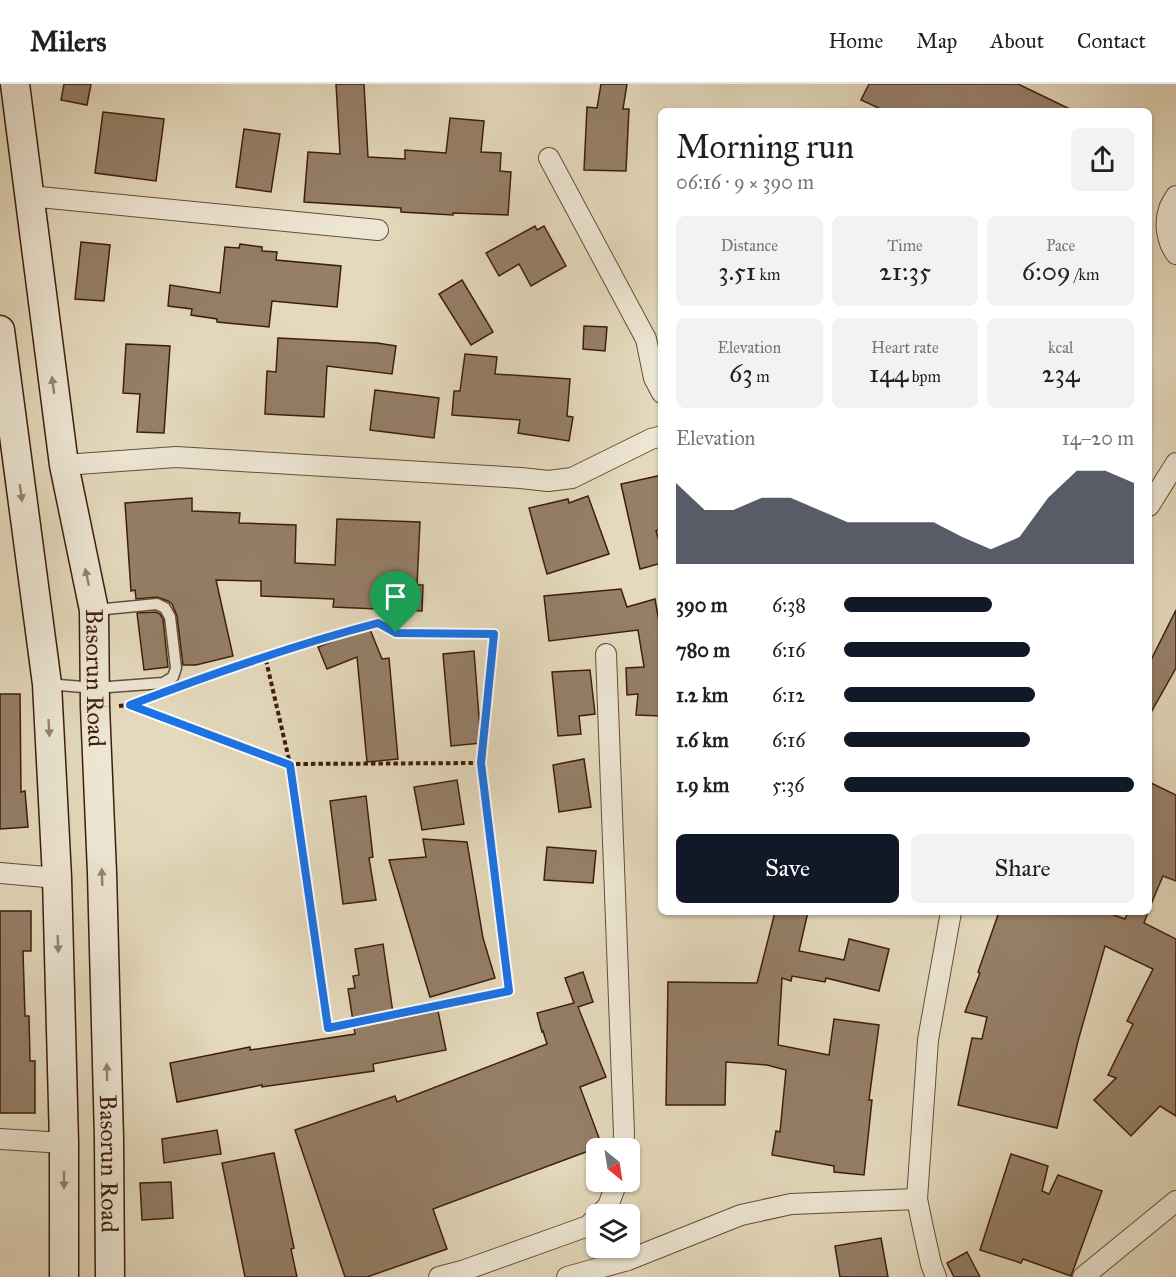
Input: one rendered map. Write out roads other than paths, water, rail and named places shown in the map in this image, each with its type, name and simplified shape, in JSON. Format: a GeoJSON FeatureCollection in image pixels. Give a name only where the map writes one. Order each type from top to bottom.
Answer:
{"type":"FeatureCollection","features":[{"type":"Feature","properties":{"kind":"main road","name":"Basorun Road"},"geometry":{"type":"LineString","coordinates":[[15,84],[64,465],[94,610],[109,1139],[110,1277]]}},
{"type":"Feature","properties":{"kind":"main road","name":"Basorun Road"},"geometry":{"type":"LineString","coordinates":[[0,330],[11,440],[47,684],[57,878],[64,1143],[64,1277]]}},
{"type":"Feature","properties":{"kind":"street"},"geometry":{"type":"LineString","coordinates":[[549,158],[654,341],[654,378],[658,386]]}},
{"type":"Feature","properties":{"kind":"street"},"geometry":{"type":"LineString","coordinates":[[29,196],[378,230]]}},
{"type":"Feature","properties":{"kind":"street"},"geometry":{"type":"LineString","coordinates":[[1176,196],[1168,210],[1166,231],[1176,254]]}},
{"type":"Feature","properties":{"kind":"street"},"geometry":{"type":"LineString","coordinates":[[64,465],[176,457],[548,481],[572,478],[658,437]]}},
{"type":"Feature","properties":{"kind":"street"},"geometry":{"type":"LineString","coordinates":[[1152,501],[1176,463]]}},
{"type":"Feature","properties":{"kind":"street"},"geometry":{"type":"LineString","coordinates":[[606,654],[624,1138]]}},
{"type":"Feature","properties":{"kind":"street"},"geometry":{"type":"LineString","coordinates":[[0,873],[57,878]]}},
{"type":"Feature","properties":{"kind":"street"},"geometry":{"type":"LineString","coordinates":[[936,1277],[922,1228],[917,1198],[928,1040],[950,915]]}},
{"type":"Feature","properties":{"kind":"street"},"geometry":{"type":"LineString","coordinates":[[0,1139],[64,1143]]}},
{"type":"Feature","properties":{"kind":"street"},"geometry":{"type":"LineString","coordinates":[[567,1277],[628,1260],[741,1215],[791,1204],[917,1198]]}},
{"type":"Feature","properties":{"kind":"street"},"geometry":{"type":"LineString","coordinates":[[1083,1277],[1176,1201]]}},
{"type":"Feature","properties":{"kind":"street"},"geometry":{"type":"LineString","coordinates":[[439,1277],[586,1227]]}},
{"type":"Feature","properties":{"kind":"lane"},"geometry":{"type":"LineString","coordinates":[[47,684],[95,698],[163,683],[173,677],[176,668],[170,617],[165,608],[157,604],[94,610]]}}]}
